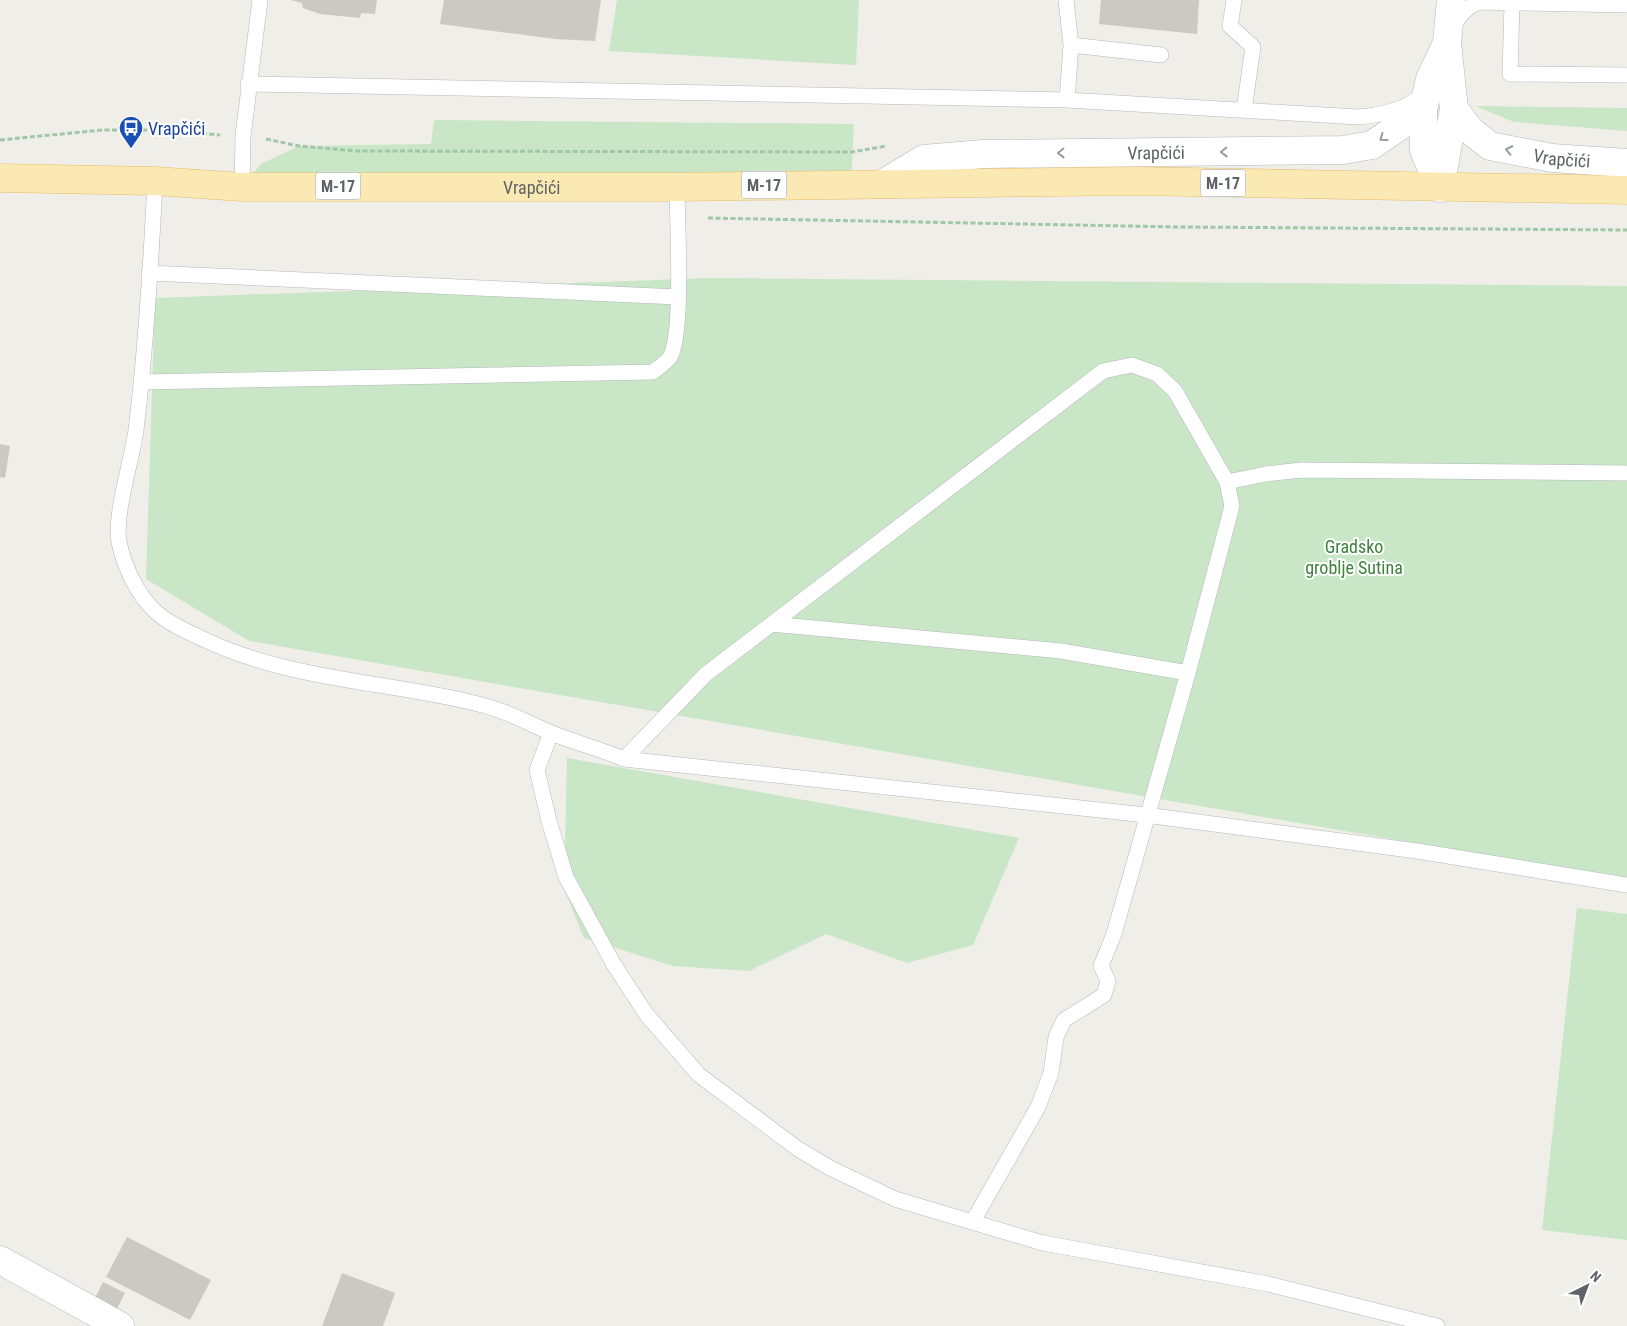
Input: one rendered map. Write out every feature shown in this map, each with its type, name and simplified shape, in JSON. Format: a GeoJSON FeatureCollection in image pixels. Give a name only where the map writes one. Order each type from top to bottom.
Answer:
{"type":"FeatureCollection","features":[{"type":"Feature","properties":{"kind":"main road","name":"Vrapčići"},"geometry":{"type":"LineString","coordinates":[[0,178],[155,181],[242,187],[677,187],[1134,181],[1627,190]]}},
{"type":"Feature","properties":{"kind":"street"},"geometry":{"type":"LineString","coordinates":[[1440,188],[1454,109],[1447,43],[1451,0]]}},
{"type":"Feature","properties":{"kind":"street"},"geometry":{"type":"LineString","coordinates":[[1440,188],[1424,150],[1425,99],[1430,79],[1447,43]]}},
{"type":"Feature","properties":{"kind":"street","name":"Vrapčići"},"geometry":{"type":"LineString","coordinates":[[884,184],[924,159],[983,154],[1343,150],[1372,146],[1425,99]]}},
{"type":"Feature","properties":{"kind":"street","name":"Vrapčići"},"geometry":{"type":"LineString","coordinates":[[1454,109],[1471,131],[1490,146],[1552,158],[1627,163]]}},
{"type":"Feature","properties":{"kind":"street"},"geometry":{"type":"LineString","coordinates":[[0,1260],[120,1326]]}},
{"type":"Feature","properties":{"kind":"lane"},"geometry":{"type":"LineString","coordinates":[[242,187],[242,136],[260,0]]}},
{"type":"Feature","properties":{"kind":"lane"},"geometry":{"type":"LineString","coordinates":[[1066,0],[1071,44],[1067,100]]}},
{"type":"Feature","properties":{"kind":"lane"},"geometry":{"type":"LineString","coordinates":[[1234,0],[1230,26],[1254,47],[1244,110]]}},
{"type":"Feature","properties":{"kind":"lane"},"geometry":{"type":"LineString","coordinates":[[1447,43],[1457,20],[1467,8],[1478,2],[1627,5]]}},
{"type":"Feature","properties":{"kind":"lane"},"geometry":{"type":"LineString","coordinates":[[1512,4],[1510,74],[1627,75]]}},
{"type":"Feature","properties":{"kind":"lane"},"geometry":{"type":"LineString","coordinates":[[1071,44],[1160,55]]}},
{"type":"Feature","properties":{"kind":"lane"},"geometry":{"type":"LineString","coordinates":[[248,84],[1067,100],[1358,117],[1386,114],[1419,98],[1425,99]]}},
{"type":"Feature","properties":{"kind":"lane"},"geometry":{"type":"LineString","coordinates":[[155,181],[142,382],[134,446],[122,500],[118,540],[129,574],[156,612],[185,630],[233,654],[306,672],[504,710],[551,733],[624,759],[1146,815],[1418,851],[1627,885]]}},
{"type":"Feature","properties":{"kind":"lane"},"geometry":{"type":"LineString","coordinates":[[142,382],[653,372],[670,357],[676,339],[678,297],[677,187]]}},
{"type":"Feature","properties":{"kind":"lane"},"geometry":{"type":"LineString","coordinates":[[149,273],[678,297]]}},
{"type":"Feature","properties":{"kind":"lane"},"geometry":{"type":"LineString","coordinates":[[624,759],[706,674],[1103,371],[1132,365],[1157,374],[1175,391],[1227,482],[1232,506],[1188,673],[1146,815],[1114,934],[1101,966],[1108,981],[1104,995],[1064,1020],[1056,1037],[1051,1073],[1038,1107],[973,1221]]}},
{"type":"Feature","properties":{"kind":"lane"},"geometry":{"type":"LineString","coordinates":[[1227,482],[1266,474],[1301,470],[1627,473]]}},
{"type":"Feature","properties":{"kind":"lane"},"geometry":{"type":"LineString","coordinates":[[771,624],[1061,651],[1188,673]]}},
{"type":"Feature","properties":{"kind":"lane"},"geometry":{"type":"LineString","coordinates":[[551,733],[537,770],[566,877],[613,962],[646,1014],[699,1075],[798,1149],[830,1168],[895,1199],[1043,1243],[1268,1284],[1437,1326]]}},
{"type":"Feature","properties":{"kind":"path"},"geometry":{"type":"LineString","coordinates":[[0,140],[102,130],[165,130],[208,135],[242,136],[299,146],[357,151],[852,152],[894,145]]}},
{"type":"Feature","properties":{"kind":"path"},"geometry":{"type":"LineString","coordinates":[[677,217],[1179,227],[1627,230]]}},
{"type":"Feature","properties":{"kind":"green space"},"geometry":{"type":"Polygon","coordinates":[[[617,0],[859,0],[856,65],[609,51],[617,0]]]}},
{"type":"Feature","properties":{"kind":"green space"},"geometry":{"type":"Polygon","coordinates":[[[1475,106],[1627,108],[1627,131],[1514,122],[1475,106]]]}},
{"type":"Feature","properties":{"kind":"green space"},"geometry":{"type":"Polygon","coordinates":[[[434,120],[854,124],[851,184],[242,187],[261,164],[299,146],[431,144],[434,120]]]}},
{"type":"Feature","properties":{"kind":"green space","name":"Gradsko groblje Sutina"},"geometry":{"type":"Polygon","coordinates":[[[711,278],[1627,286],[1627,880],[249,641],[146,579],[155,298],[711,278]]]}},
{"type":"Feature","properties":{"kind":"green space"},"geometry":{"type":"Polygon","coordinates":[[[567,758],[1019,838],[973,945],[907,963],[826,934],[749,971],[673,966],[584,938],[564,889],[567,758]]]}},
{"type":"Feature","properties":{"kind":"green space"},"geometry":{"type":"Polygon","coordinates":[[[1577,908],[1627,914],[1627,1240],[1542,1230],[1577,908]]]}},
{"type":"Feature","properties":{"kind":"building"},"geometry":{"type":"Polygon","coordinates":[[[291,0],[377,0],[375,14],[361,13],[360,18],[320,14],[303,8],[302,3],[291,0]]]}},
{"type":"Feature","properties":{"kind":"building"},"geometry":{"type":"Polygon","coordinates":[[[444,0],[601,0],[595,41],[555,39],[440,24],[444,0]]]}},
{"type":"Feature","properties":{"kind":"building"},"geometry":{"type":"Polygon","coordinates":[[[1101,0],[1199,0],[1197,34],[1099,24],[1101,0]]]}},
{"type":"Feature","properties":{"kind":"building"},"geometry":{"type":"Polygon","coordinates":[[[0,444],[10,446],[5,478],[0,477],[0,444]]]}},
{"type":"Feature","properties":{"kind":"building"},"geometry":{"type":"Polygon","coordinates":[[[127,1237],[211,1280],[190,1320],[106,1277],[127,1237]]]}},
{"type":"Feature","properties":{"kind":"building"},"geometry":{"type":"Polygon","coordinates":[[[342,1273],[395,1293],[383,1326],[322,1326],[342,1273]]]}},
{"type":"Feature","properties":{"kind":"building"},"geometry":{"type":"Polygon","coordinates":[[[103,1282],[125,1293],[115,1313],[93,1302],[103,1282]]]}},
{"type":"Feature","properties":{"kind":"place","name":"Vrapčići"},"geometry":{"type":"Point","coordinates":[131,149]}}]}
